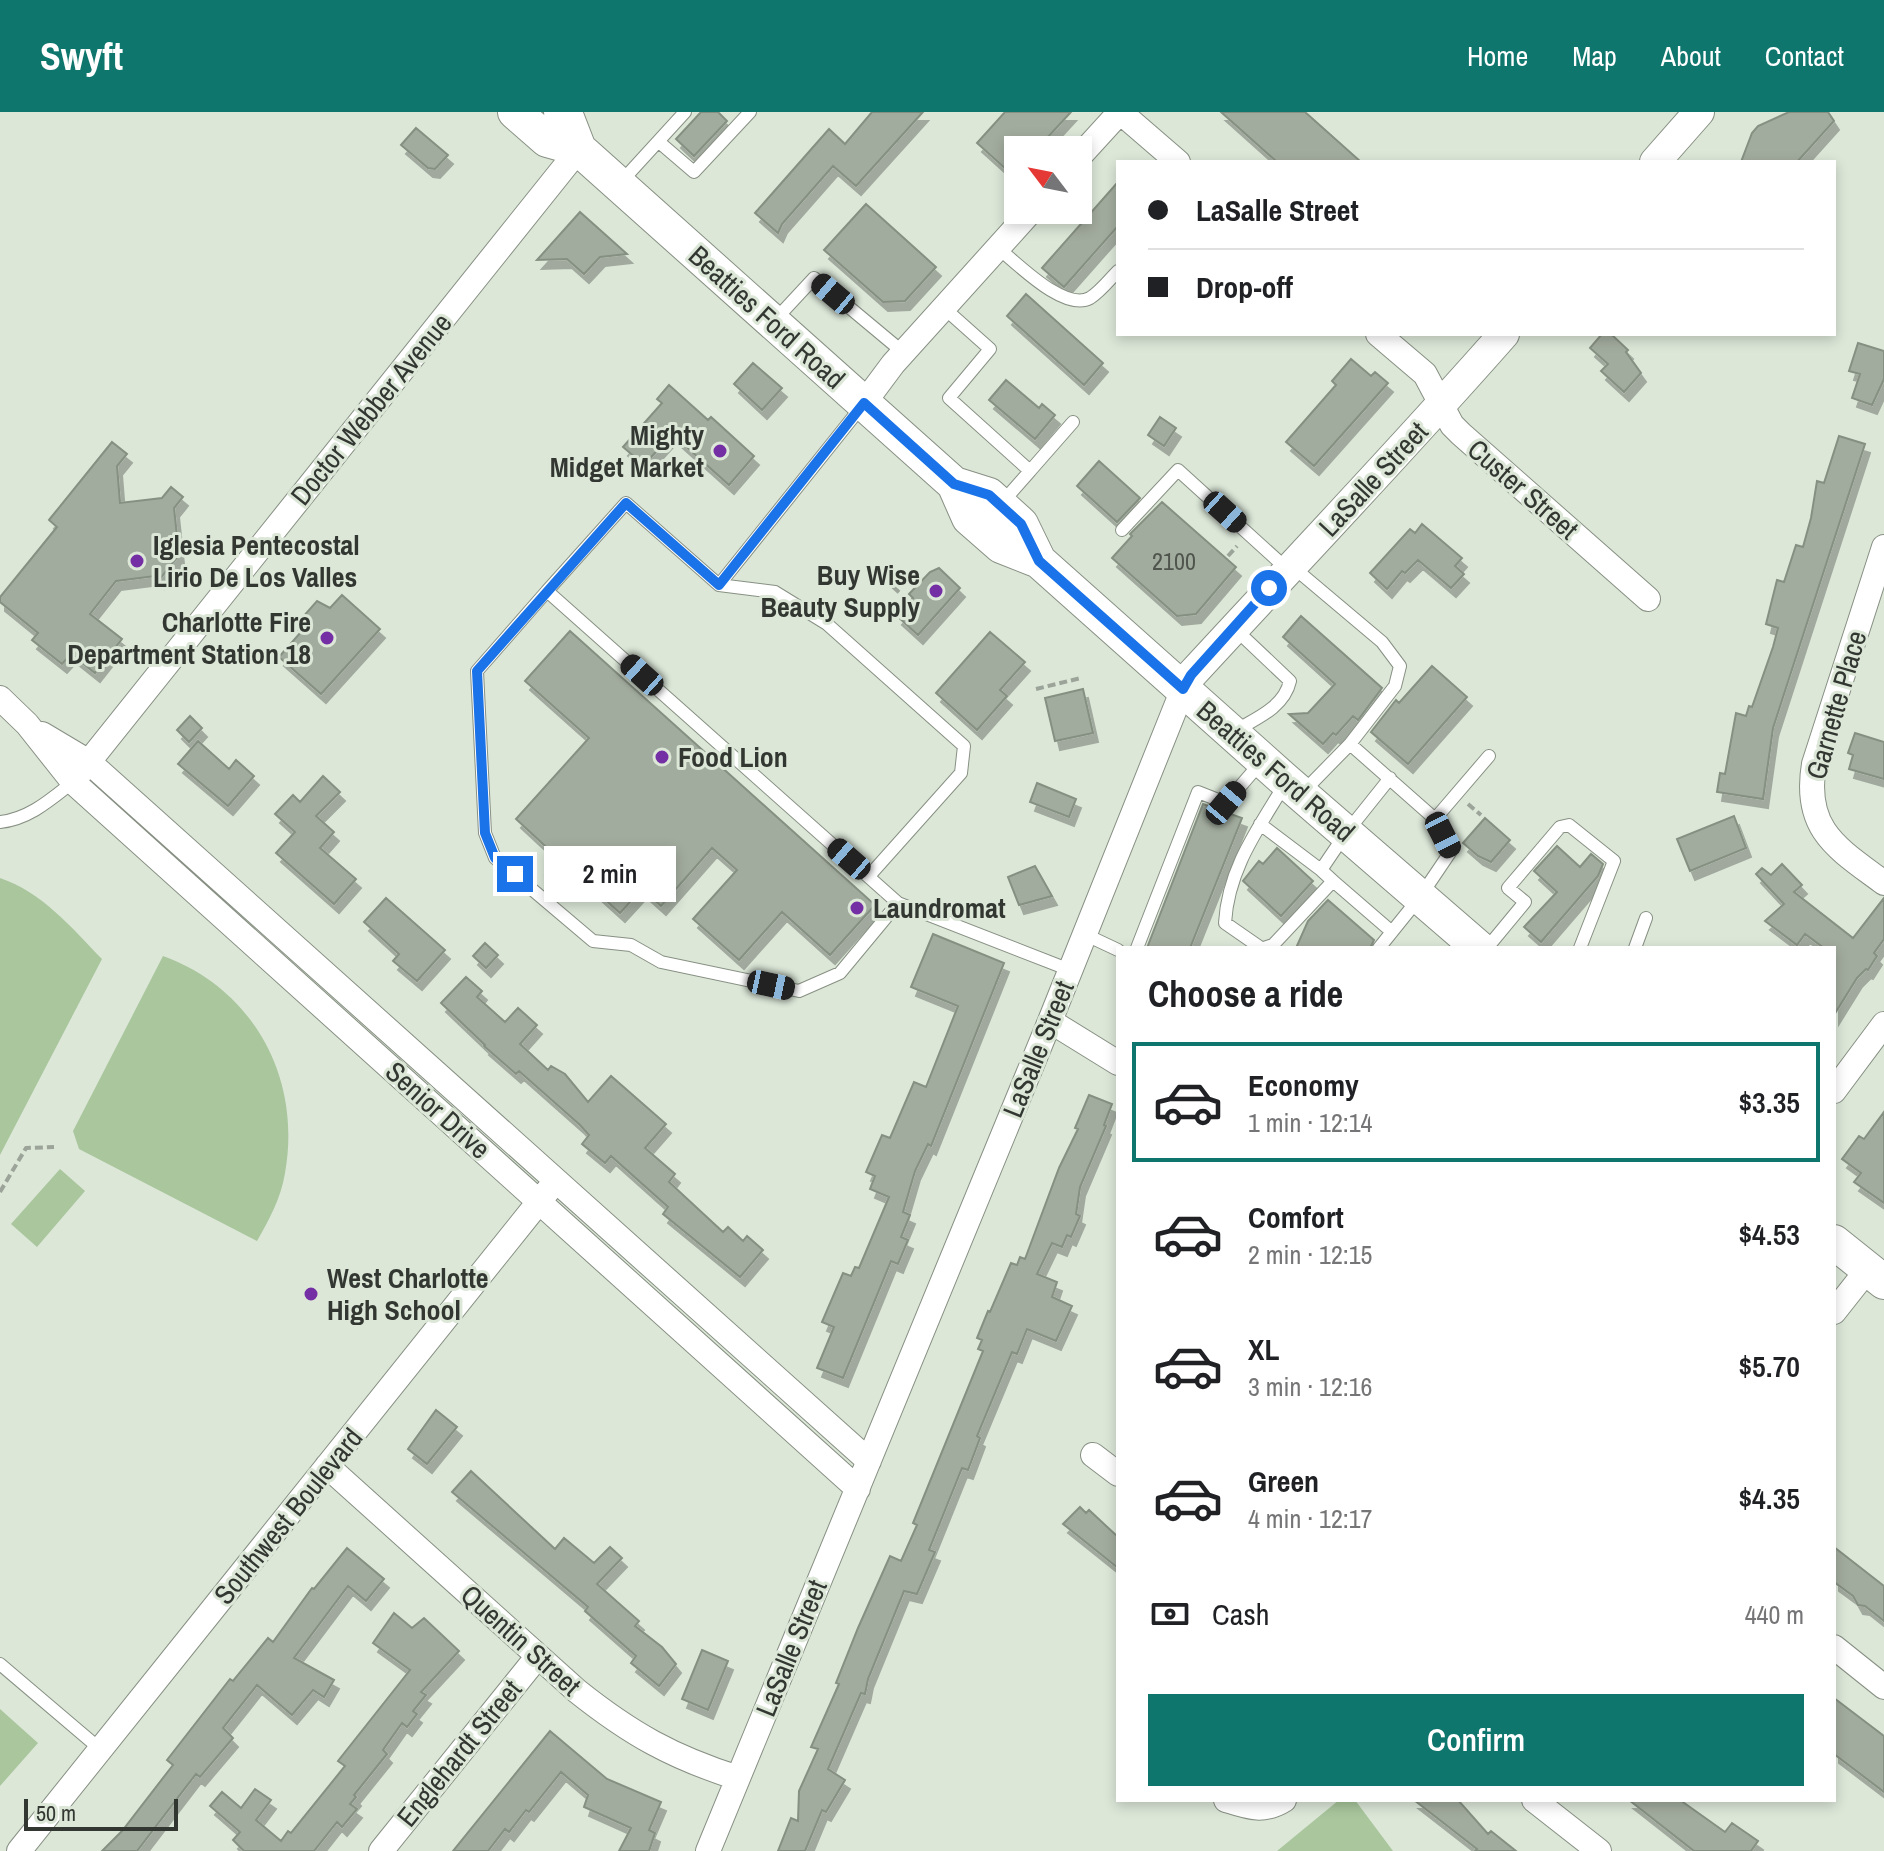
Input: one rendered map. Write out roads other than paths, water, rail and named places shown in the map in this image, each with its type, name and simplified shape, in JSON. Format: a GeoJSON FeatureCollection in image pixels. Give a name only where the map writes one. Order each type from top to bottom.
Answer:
{"type":"FeatureCollection","features":[{"type":"Feature","properties":{"kind":"main road","name":"Beatties Ford Road"},"geometry":{"type":"LineString","coordinates":[[515,112],[547,140],[579,149],[954,484],[969,518],[1001,546],[1039,561],[1477,946]]}},
{"type":"Feature","properties":{"kind":"main road","name":"Beatties Ford Road"},"geometry":{"type":"LineString","coordinates":[[561,112],[567,118],[579,149]]}},
{"type":"Feature","properties":{"kind":"main road","name":"Beatties Ford Road"},"geometry":{"type":"LineString","coordinates":[[954,484],[989,495],[1021,524],[1039,561]]}},
{"type":"Feature","properties":{"kind":"main road"},"geometry":{"type":"LineString","coordinates":[[1836,1244],[1876,1275]]}},
{"type":"Feature","properties":{"kind":"street"},"geometry":{"type":"LineString","coordinates":[[1092,143],[1120,112],[1176,160]]}},
{"type":"Feature","properties":{"kind":"street"},"geometry":{"type":"LineString","coordinates":[[1657,160],[1699,112]]}},
{"type":"Feature","properties":{"kind":"street","name":"Doctor Webber Avenue"},"geometry":{"type":"LineString","coordinates":[[73,782],[579,149]]}},
{"type":"Feature","properties":{"kind":"street"},"geometry":{"type":"LineString","coordinates":[[864,403],[904,353],[1019,224]]}},
{"type":"Feature","properties":{"kind":"street","name":"Custer Street"},"geometry":{"type":"LineString","coordinates":[[1380,336],[1425,374],[1452,425],[1461,434],[1648,599]]}},
{"type":"Feature","properties":{"kind":"street","name":"LaSalle Street"},"geometry":{"type":"LineString","coordinates":[[708,1851],[1050,1021],[1183,689],[1191,675],[1502,336]]}},
{"type":"Feature","properties":{"kind":"street","name":"Garnette Place"},"geometry":{"type":"LineString","coordinates":[[1884,547],[1814,764],[1810,787],[1813,811],[1827,835],[1844,853],[1884,883]]}},
{"type":"Feature","properties":{"kind":"street","name":"Senior Drive"},"geometry":{"type":"LineString","coordinates":[[0,698],[27,724],[73,782],[858,1489]]}},
{"type":"Feature","properties":{"kind":"street","name":"Senior Drive"},"geometry":{"type":"LineString","coordinates":[[27,724],[89,762],[869,1461]]}},
{"type":"Feature","properties":{"kind":"street"},"geometry":{"type":"LineString","coordinates":[[1050,1021],[1116,1062]]}},
{"type":"Feature","properties":{"kind":"street"},"geometry":{"type":"LineString","coordinates":[[1836,1088],[1884,1024]]}},
{"type":"Feature","properties":{"kind":"street","name":"Southwest Boulevard"},"geometry":{"type":"LineString","coordinates":[[19,1851],[556,1180]]}},
{"type":"Feature","properties":{"kind":"street"},"geometry":{"type":"LineString","coordinates":[[1836,1310],[1876,1275]]}},
{"type":"Feature","properties":{"kind":"street"},"geometry":{"type":"LineString","coordinates":[[1093,1455],[1116,1472]]}},
{"type":"Feature","properties":{"kind":"street","name":"Quentin Street"},"geometry":{"type":"LineString","coordinates":[[327,1466],[577,1691],[636,1735],[676,1756],[738,1778]]}},
{"type":"Feature","properties":{"kind":"street"},"geometry":{"type":"LineString","coordinates":[[1836,1649],[1884,1687]]}},
{"type":"Feature","properties":{"kind":"street","name":"Englehardt Street"},"geometry":{"type":"LineString","coordinates":[[381,1851],[538,1656]]}},
{"type":"Feature","properties":{"kind":"street"},"geometry":{"type":"LineString","coordinates":[[1234,1802],[1261,1809],[1280,1802]]}},
{"type":"Feature","properties":{"kind":"street"},"geometry":{"type":"LineString","coordinates":[[1537,1802],[1599,1851]]}},
{"type":"Feature","properties":{"kind":"lane"},"geometry":{"type":"LineString","coordinates":[[618,184],[685,112]]}},
{"type":"Feature","properties":{"kind":"lane"},"geometry":{"type":"LineString","coordinates":[[659,142],[694,172],[750,112]]}},
{"type":"Feature","properties":{"kind":"lane"},"geometry":{"type":"LineString","coordinates":[[998,248],[1053,292],[1072,301],[1089,299],[1116,273]]}},
{"type":"Feature","properties":{"kind":"lane"},"geometry":{"type":"LineString","coordinates":[[773,322],[814,278],[904,353]]}},
{"type":"Feature","properties":{"kind":"lane"},"geometry":{"type":"LineString","coordinates":[[944,308],[990,349],[949,398],[1030,471]]}},
{"type":"Feature","properties":{"kind":"lane"},"geometry":{"type":"LineString","coordinates":[[719,585],[864,403]]}},
{"type":"Feature","properties":{"kind":"lane"},"geometry":{"type":"LineString","coordinates":[[1000,505],[1073,422]]}},
{"type":"Feature","properties":{"kind":"lane"},"geometry":{"type":"LineString","coordinates":[[1122,530],[1178,470],[1289,567],[1382,642],[1400,666],[1395,686],[1350,744],[1284,779],[1226,803],[1198,792],[1138,946]]}},
{"type":"Feature","properties":{"kind":"lane"},"geometry":{"type":"LineString","coordinates":[[869,876],[961,773],[964,746],[827,624],[775,592],[719,585],[626,503],[477,671],[485,833],[495,858],[593,941],[631,945],[661,962],[799,991],[840,973],[898,903]]}},
{"type":"Feature","properties":{"kind":"lane"},"geometry":{"type":"LineString","coordinates":[[547,591],[898,903],[1070,970]]}},
{"type":"Feature","properties":{"kind":"lane"},"geometry":{"type":"LineString","coordinates":[[1232,733],[1275,707],[1288,692],[1290,681],[1234,628]]}},
{"type":"Feature","properties":{"kind":"lane"},"geometry":{"type":"LineString","coordinates":[[1350,744],[1435,819],[1451,851],[1420,897],[1381,946]]}},
{"type":"Feature","properties":{"kind":"lane"},"geometry":{"type":"LineString","coordinates":[[1435,819],[1489,756]]}},
{"type":"Feature","properties":{"kind":"lane"},"geometry":{"type":"LineString","coordinates":[[1321,870],[1390,778]]}},
{"type":"Feature","properties":{"kind":"lane"},"geometry":{"type":"LineString","coordinates":[[1259,946],[1225,923],[1226,899],[1245,848],[1284,779]]}},
{"type":"Feature","properties":{"kind":"lane"},"geometry":{"type":"LineString","coordinates":[[0,822],[13,821],[41,808],[73,782]]}},
{"type":"Feature","properties":{"kind":"lane"},"geometry":{"type":"LineString","coordinates":[[1260,824],[1321,870],[1392,932]]}},
{"type":"Feature","properties":{"kind":"lane"},"geometry":{"type":"LineString","coordinates":[[1489,946],[1525,902],[1508,888],[1560,827],[1569,825],[1614,861],[1581,946]]}},
{"type":"Feature","properties":{"kind":"lane"},"geometry":{"type":"LineString","coordinates":[[1269,946],[1333,881]]}},
{"type":"Feature","properties":{"kind":"lane"},"geometry":{"type":"LineString","coordinates":[[1636,946],[1646,918]]}},
{"type":"Feature","properties":{"kind":"lane"},"geometry":{"type":"LineString","coordinates":[[1084,934],[1116,949]]}},
{"type":"Feature","properties":{"kind":"lane"},"geometry":{"type":"LineString","coordinates":[[430,1103],[448,1083]]}},
{"type":"Feature","properties":{"kind":"lane"},"geometry":{"type":"LineString","coordinates":[[0,1664],[100,1749]]}},
{"type":"Feature","properties":{"kind":"place","name":"Mighty Midget Market"},"geometry":{"type":"Point","coordinates":[720,451]}},
{"type":"Feature","properties":{"kind":"place","name":"Iglesia Pentecostal Lirio De Los Valles"},"geometry":{"type":"Point","coordinates":[137,561]}},
{"type":"Feature","properties":{"kind":"place","name":"Buy Wise Beauty Supply"},"geometry":{"type":"Point","coordinates":[936,591]}},
{"type":"Feature","properties":{"kind":"place","name":"Charlotte Fire Department Station 18"},"geometry":{"type":"Point","coordinates":[327,638]}},
{"type":"Feature","properties":{"kind":"place","name":"Food Lion"},"geometry":{"type":"Point","coordinates":[662,757]}},
{"type":"Feature","properties":{"kind":"place","name":"Laundromat"},"geometry":{"type":"Point","coordinates":[857,908]}},
{"type":"Feature","properties":{"kind":"place","name":"West Charlotte High School"},"geometry":{"type":"Point","coordinates":[311,1294]}}]}
